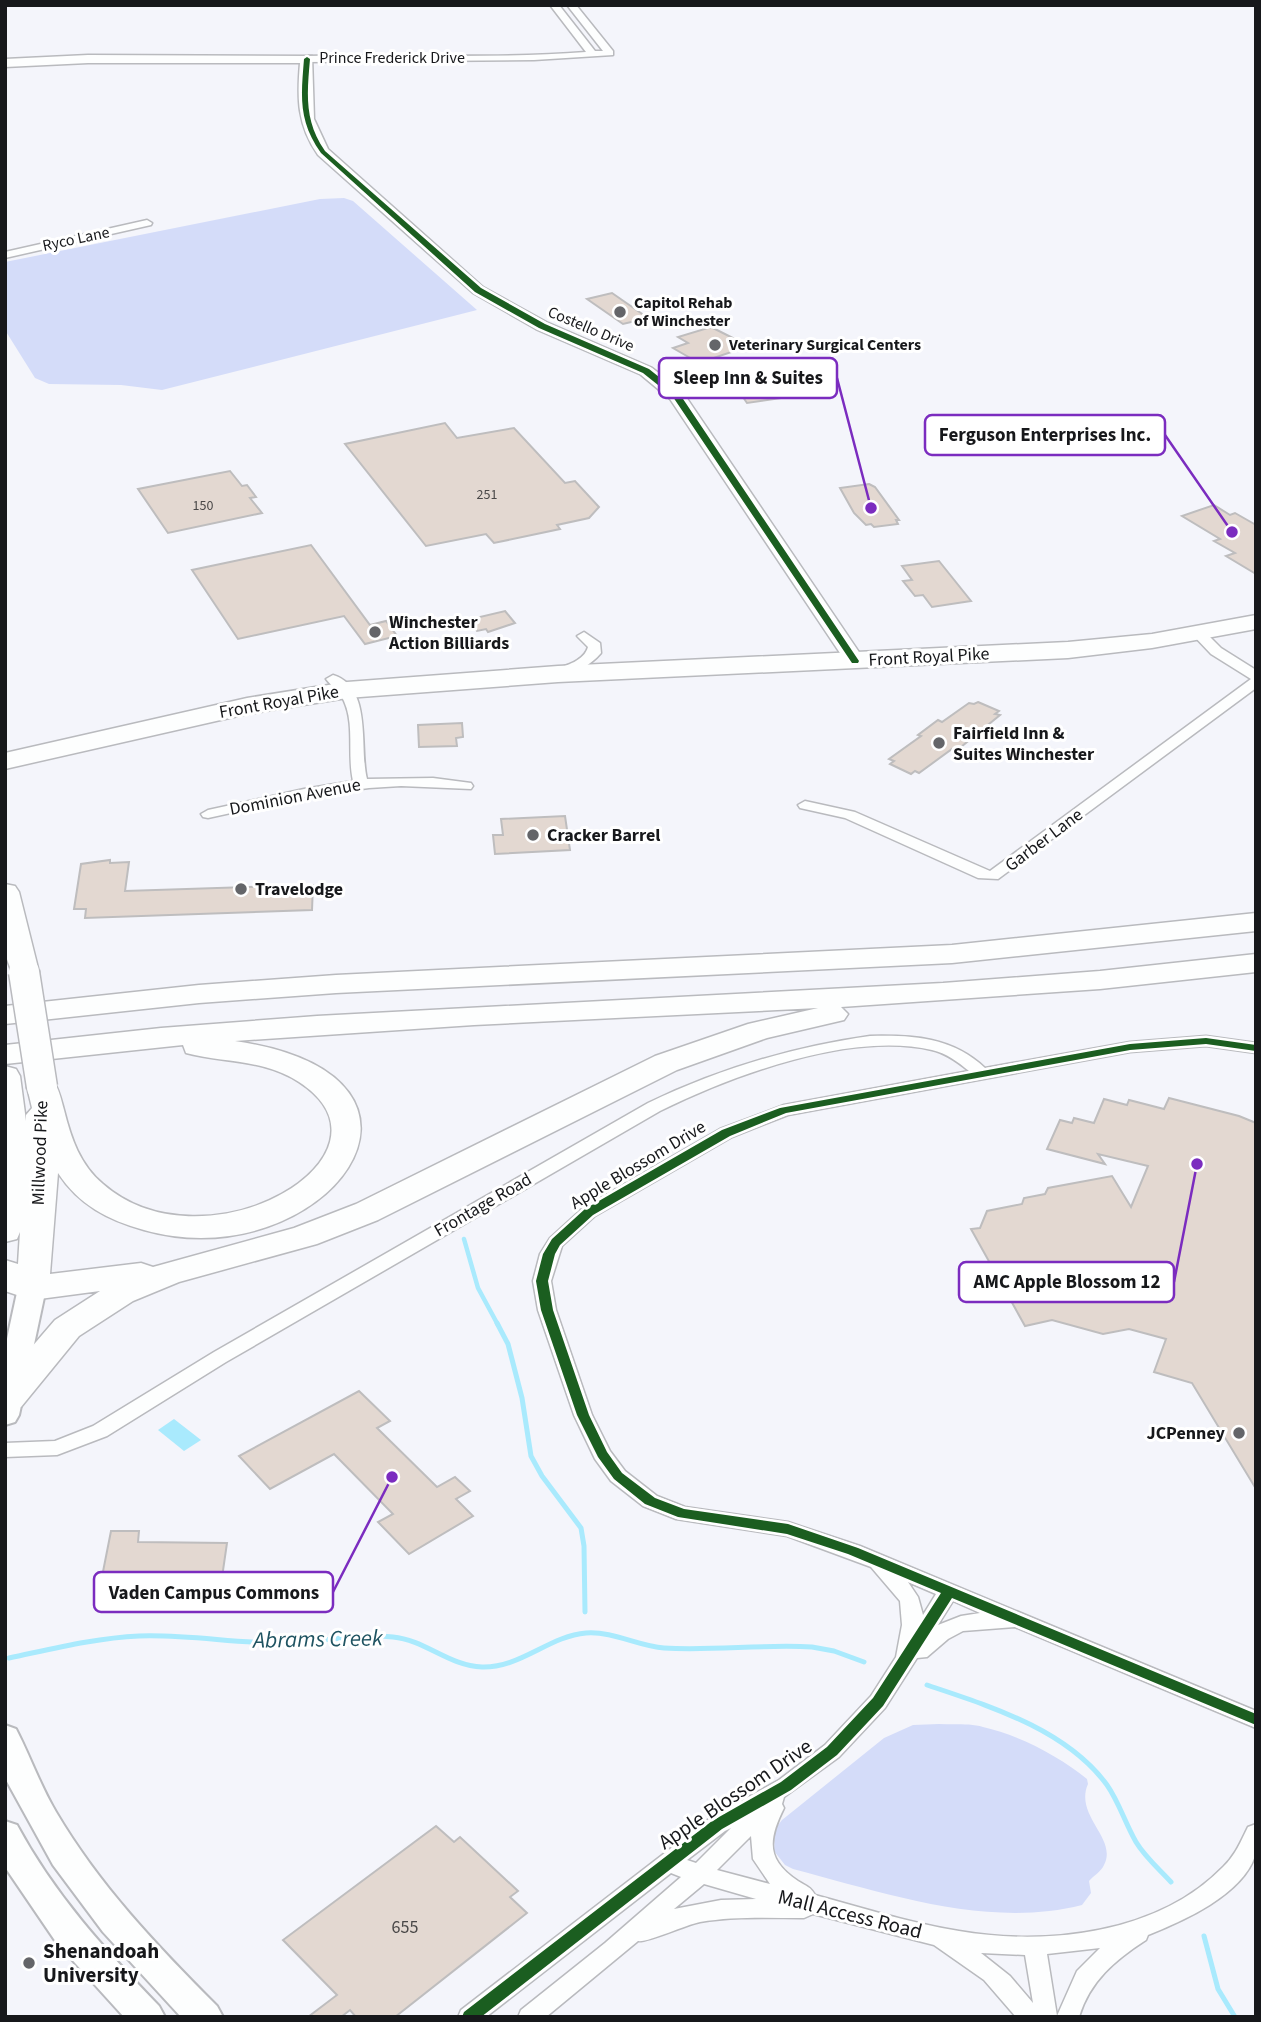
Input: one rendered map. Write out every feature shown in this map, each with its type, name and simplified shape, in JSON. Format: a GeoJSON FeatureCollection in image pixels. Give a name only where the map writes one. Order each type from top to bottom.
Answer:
{"type":"FeatureCollection","features":[{"type":"Feature","properties":{"kind":"highway","name":"Front Royal Pike"},"geometry":{"type":"LineString","coordinates":[[5,747],[258,690],[1068,650],[1199,634],[1256,622]]}},
{"type":"Feature","properties":{"kind":"highway","name":"Front Royal Pike"},"geometry":{"type":"LineString","coordinates":[[5,761],[340,684]]}},
{"type":"Feature","properties":{"kind":"highway"},"geometry":{"type":"LineString","coordinates":[[5,771],[32,755]]}},
{"type":"Feature","properties":{"kind":"highway","name":"Millwood Pike"},"geometry":{"type":"LineString","coordinates":[[5,892],[24,972],[42,1087],[42,1172],[19,1280]]}},
{"type":"Feature","properties":{"kind":"highway"},"geometry":{"type":"LineString","coordinates":[[5,1014],[336,984],[952,954],[1256,922]]}},
{"type":"Feature","properties":{"kind":"highway"},"geometry":{"type":"LineString","coordinates":[[5,1055],[328,1022],[811,1001],[1020,987],[1256,963]]}},
{"type":"Feature","properties":{"kind":"highway"},"geometry":{"type":"LineString","coordinates":[[7,1406],[50,1346],[67,1328],[91,1311],[145,1282],[305,1236],[367,1212],[440,1178],[637,1076],[719,1044],[827,1015],[1020,987]]}},
{"type":"Feature","properties":{"kind":"highway"},"geometry":{"type":"LineString","coordinates":[[42,1087],[62,1152],[75,1174],[105,1203],[147,1221],[198,1228],[249,1221],[294,1203],[326,1176],[341,1156],[346,1125],[336,1100],[314,1078],[282,1062],[246,1052],[199,1046],[88,1051],[57,1048]]}},
{"type":"Feature","properties":{"kind":"highway","name":"Millwood Pike"},"geometry":{"type":"LineString","coordinates":[[5,1231],[10,1185],[11,1105],[7,1083]]}},
{"type":"Feature","properties":{"kind":"highway"},"geometry":{"type":"LineString","coordinates":[[19,1280],[103,1280],[214,1261]]}},
{"type":"Feature","properties":{"kind":"main road","name":"Millwood Pike"},"geometry":{"type":"LineString","coordinates":[[7,1406],[19,1280]]}},
{"type":"Feature","properties":{"kind":"main road"},"geometry":{"type":"LineString","coordinates":[[5,1738],[38,1815],[66,1861],[141,1954],[205,2017]]}},
{"type":"Feature","properties":{"kind":"main road"},"geometry":{"type":"LineString","coordinates":[[5,1835],[29,1877],[60,1920],[141,2012]]}},
{"type":"Feature","properties":{"kind":"street"},"geometry":{"type":"LineString","coordinates":[[554,5],[593,55]]}},
{"type":"Feature","properties":{"kind":"street","name":"Prince Frederick Drive"},"geometry":{"type":"LineString","coordinates":[[5,63],[88,59],[422,57],[525,60],[610,53],[571,5]]}},
{"type":"Feature","properties":{"kind":"street","name":"Costello Drive"},"geometry":{"type":"LineString","coordinates":[[307,59],[303,112],[310,135],[323,152],[478,290],[541,326],[640,367],[676,395],[855,661]]}},
{"type":"Feature","properties":{"kind":"street","name":"Ryco Lane"},"geometry":{"type":"LineString","coordinates":[[5,255],[147,223]]}},
{"type":"Feature","properties":{"kind":"street"},"geometry":{"type":"LineString","coordinates":[[1199,634],[1223,657],[1256,676]]}},
{"type":"Feature","properties":{"kind":"street"},"geometry":{"type":"LineString","coordinates":[[558,674],[584,662],[594,653],[595,646],[584,636]]}},
{"type":"Feature","properties":{"kind":"street","name":"Garber Lane"},"geometry":{"type":"LineString","coordinates":[[805,805],[850,815],[983,875],[993,876],[1256,681]]}},
{"type":"Feature","properties":{"kind":"street"},"geometry":{"type":"LineString","coordinates":[[340,684],[355,708],[356,759],[361,784]]}},
{"type":"Feature","properties":{"kind":"street","name":"Dominion Avenue"},"geometry":{"type":"LineString","coordinates":[[208,814],[297,794],[361,784],[441,782],[466,786]]}},
{"type":"Feature","properties":{"kind":"street","name":"Apple Blossom Drive"},"geometry":{"type":"LineString","coordinates":[[1256,1048],[1206,1041],[1160,1043],[796,1107],[737,1127],[589,1212],[564,1233],[549,1254],[542,1281],[547,1310],[583,1415],[602,1454],[624,1482],[650,1501],[683,1514],[788,1530],[875,1560],[1256,1720]]}},
{"type":"Feature","properties":{"kind":"street","name":"Frontage Road"},"geometry":{"type":"LineString","coordinates":[[5,1450],[57,1448],[100,1431],[220,1357],[654,1107],[700,1084],[799,1054],[884,1042],[937,1045],[956,1053],[979,1073]]}},
{"type":"Feature","properties":{"kind":"street"},"geometry":{"type":"LineString","coordinates":[[875,1560],[904,1591],[914,1609],[914,1620],[901,1670]]}},
{"type":"Feature","properties":{"kind":"street","name":"Apple Blossom Drive"},"geometry":{"type":"LineString","coordinates":[[529,2017],[613,1950],[699,1874],[786,1786],[857,1727],[901,1670],[949,1591]]}},
{"type":"Feature","properties":{"kind":"street"},"geometry":{"type":"LineString","coordinates":[[901,1670],[934,1637],[955,1624],[978,1619],[1021,1622]]}},
{"type":"Feature","properties":{"kind":"street"},"geometry":{"type":"LineString","coordinates":[[1227,1708],[1256,1734]]}},
{"type":"Feature","properties":{"kind":"street"},"geometry":{"type":"LineString","coordinates":[[786,1786],[764,1822],[760,1850],[765,1863],[789,1888],[831,1909]]}},
{"type":"Feature","properties":{"kind":"street","name":"Apple Blossom Drive"},"geometry":{"type":"LineString","coordinates":[[469,2017],[717,1825],[786,1786]]}},
{"type":"Feature","properties":{"kind":"street","name":"Mall Access Road"},"geometry":{"type":"LineString","coordinates":[[667,1864],[930,1934],[974,1942],[1035,1946],[1094,1939],[1156,1921],[1186,1908],[1219,1886],[1240,1863],[1255,1834]]}},
{"type":"Feature","properties":{"kind":"street"},"geometry":{"type":"LineString","coordinates":[[613,1950],[656,1924],[680,1916],[757,1908],[831,1909]]}},
{"type":"Feature","properties":{"kind":"street"},"geometry":{"type":"LineString","coordinates":[[1068,2017],[1074,1995],[1093,1966],[1115,1947],[1156,1921]]}},
{"type":"Feature","properties":{"kind":"street"},"geometry":{"type":"LineString","coordinates":[[930,1934],[991,1971],[1015,1994],[1029,2017]]}},
{"type":"Feature","properties":{"kind":"street"},"geometry":{"type":"LineString","coordinates":[[1035,1946],[1046,2017]]}},
{"type":"Feature","properties":{"kind":"shaded area"},"geometry":{"type":"Polygon","coordinates":[[[344,198],[353,201],[477,310],[162,390],[121,385],[49,384],[35,378],[5,330],[5,262],[320,199],[344,198]]]}},
{"type":"Feature","properties":{"kind":"shaded area"},"geometry":{"type":"Polygon","coordinates":[[[174,1419],[201,1440],[184,1451],[158,1430],[174,1419]]]}},
{"type":"Feature","properties":{"kind":"shaded area"},"geometry":{"type":"Polygon","coordinates":[[[913,1725],[978,1726],[1010,1735],[1064,1762],[1087,1779],[1087,1806],[1107,1855],[1103,1867],[1089,1881],[1091,1893],[1082,1905],[1010,1913],[974,1910],[900,1897],[785,1865],[774,1851],[775,1829],[782,1820],[884,1738],[913,1725]]]}},
{"type":"Feature","properties":{"kind":"building","name":"Capitol Rehab of Winchester"},"geometry":{"type":"Polygon","coordinates":[[[612,293],[648,318],[623,324],[587,299],[612,293]]]}},
{"type":"Feature","properties":{"kind":"building","name":"Veterinary Surgical Centers"},"geometry":{"type":"Polygon","coordinates":[[[711,327],[749,346],[699,363],[673,348],[688,343],[678,337],[711,327]]]}},
{"type":"Feature","properties":{"kind":"building"},"geometry":{"type":"Polygon","coordinates":[[[795,376],[809,394],[747,403],[734,384],[795,376]]]}},
{"type":"Feature","properties":{"kind":"building"},"geometry":{"type":"Polygon","coordinates":[[[445,423],[457,438],[514,428],[565,483],[575,481],[599,507],[589,518],[557,525],[560,529],[494,543],[486,534],[426,546],[345,444],[445,423]]]}},
{"type":"Feature","properties":{"kind":"building"},"geometry":{"type":"Polygon","coordinates":[[[230,471],[242,486],[247,485],[256,497],[250,498],[262,513],[168,533],[138,489],[230,471]]]}},
{"type":"Feature","properties":{"kind":"building"},"geometry":{"type":"Polygon","coordinates":[[[869,484],[875,487],[899,520],[896,520],[898,524],[874,527],[871,524],[866,525],[854,513],[840,488],[869,484]]]}},
{"type":"Feature","properties":{"kind":"building"},"geometry":{"type":"Polygon","coordinates":[[[1214,505],[1230,515],[1235,513],[1256,525],[1256,574],[1226,556],[1235,553],[1214,541],[1220,539],[1182,516],[1214,505]]]}},
{"type":"Feature","properties":{"kind":"building"},"geometry":{"type":"Polygon","coordinates":[[[311,545],[370,625],[386,621],[397,636],[365,644],[344,616],[238,639],[192,570],[311,545]]]}},
{"type":"Feature","properties":{"kind":"building"},"geometry":{"type":"Polygon","coordinates":[[[939,561],[971,601],[932,607],[923,595],[915,596],[903,581],[912,580],[902,566],[939,561]]]}},
{"type":"Feature","properties":{"kind":"building"},"geometry":{"type":"Polygon","coordinates":[[[505,611],[515,623],[488,632],[486,629],[477,631],[467,620],[505,611]]]}},
{"type":"Feature","properties":{"kind":"building","name":"Fairfield Inn & Suites Winchester"},"geometry":{"type":"Polygon","coordinates":[[[978,702],[999,711],[995,714],[1000,715],[956,751],[952,749],[919,773],[915,771],[911,774],[890,764],[894,761],[889,759],[938,720],[942,722],[969,703],[978,702]]]}},
{"type":"Feature","properties":{"kind":"building"},"geometry":{"type":"Polygon","coordinates":[[[462,723],[463,737],[456,738],[457,746],[419,747],[418,725],[462,723]]]}},
{"type":"Feature","properties":{"kind":"building","name":"Cracker Barrel"},"geometry":{"type":"Polygon","coordinates":[[[565,816],[570,850],[495,854],[493,835],[503,835],[501,819],[565,816]]]}},
{"type":"Feature","properties":{"kind":"building","name":"Travelodge"},"geometry":{"type":"Polygon","coordinates":[[[110,860],[110,863],[129,862],[125,891],[313,885],[312,910],[85,918],[86,909],[74,909],[81,864],[110,860]]]}},
{"type":"Feature","properties":{"kind":"building"},"geometry":{"type":"Polygon","coordinates":[[[1169,1098],[1256,1123],[1256,1489],[1192,1383],[1154,1372],[1166,1339],[1129,1329],[1103,1334],[1052,1320],[1025,1326],[971,1229],[980,1228],[987,1211],[1022,1204],[1024,1198],[1045,1194],[1048,1188],[1112,1176],[1131,1207],[1148,1166],[1098,1154],[1105,1164],[1047,1149],[1060,1120],[1072,1123],[1074,1118],[1094,1123],[1104,1099],[1127,1105],[1129,1100],[1164,1109],[1169,1098]]]}},
{"type":"Feature","properties":{"kind":"building"},"geometry":{"type":"Polygon","coordinates":[[[359,1391],[390,1421],[377,1428],[437,1487],[455,1477],[470,1491],[456,1499],[473,1516],[409,1554],[378,1522],[393,1514],[334,1454],[270,1489],[239,1456],[359,1391]]]}},
{"type":"Feature","properties":{"kind":"building"},"geometry":{"type":"Polygon","coordinates":[[[111,1531],[139,1531],[138,1542],[227,1543],[219,1598],[98,1597],[111,1531]]]}},
{"type":"Feature","properties":{"kind":"building"},"geometry":{"type":"Polygon","coordinates":[[[436,1826],[454,1842],[460,1837],[518,1891],[510,1897],[527,1913],[395,2017],[356,2017],[350,2010],[341,2017],[308,2017],[337,1995],[283,1940],[436,1826]]]}},
{"type":"Feature","properties":{"kind":"waterway"},"geometry":{"type":"LineString","coordinates":[[464,1239],[478,1288],[498,1325]]}},
{"type":"Feature","properties":{"kind":"waterway"},"geometry":{"type":"LineString","coordinates":[[497,1323],[508,1344],[522,1398],[531,1456],[542,1476],[581,1528],[584,1546],[585,1612]]}},
{"type":"Feature","properties":{"kind":"waterway","name":"Abrams Creek"},"geometry":{"type":"LineString","coordinates":[[9,1658],[90,1641],[139,1636],[287,1643],[380,1636],[405,1639],[459,1662],[482,1667],[510,1663],[573,1635],[596,1633],[664,1648],[812,1647],[834,1651],[864,1662]]}},
{"type":"Feature","properties":{"kind":"waterway","name":"Abrams Creek"},"geometry":{"type":"LineString","coordinates":[[927,1685],[1025,1722],[1048,1734],[1090,1765],[1115,1798],[1140,1847],[1171,1882]]}},
{"type":"Feature","properties":{"kind":"waterway","name":"Abrams Creek"},"geometry":{"type":"LineString","coordinates":[[1204,1936],[1218,1989],[1235,2017]]}},
{"type":"Feature","properties":{"kind":"cycle path"},"geometry":{"type":"LineString","coordinates":[[307,59],[305,108],[310,130],[323,152],[478,290],[542,326],[646,371],[676,395],[855,661]]}},
{"type":"Feature","properties":{"kind":"cycle path"},"geometry":{"type":"LineString","coordinates":[[1256,1048],[1206,1041],[1130,1047],[784,1110],[726,1133],[589,1212],[556,1242],[549,1254],[542,1281],[547,1310],[583,1415],[602,1454],[618,1476],[650,1501],[683,1514],[788,1529],[853,1551],[1256,1720]]}},
{"type":"Feature","properties":{"kind":"cycle path"},"geometry":{"type":"LineString","coordinates":[[469,2017],[717,1825],[786,1786],[832,1751],[878,1702],[949,1591]]}},
{"type":"Feature","properties":{"kind":"place","name":"Capitol Rehab of Winchester"},"geometry":{"type":"Point","coordinates":[620,312]}},
{"type":"Feature","properties":{"kind":"place","name":"Veterinary Surgical Centers"},"geometry":{"type":"Point","coordinates":[715,345]}},
{"type":"Feature","properties":{"kind":"place","name":"Sleep Inn & Suites"},"geometry":{"type":"Point","coordinates":[871,508]}},
{"type":"Feature","properties":{"kind":"place","name":"Ferguson Enterprises Inc."},"geometry":{"type":"Point","coordinates":[1232,532]}},
{"type":"Feature","properties":{"kind":"place","name":"Winchester Action Billiards"},"geometry":{"type":"Point","coordinates":[375,632]}},
{"type":"Feature","properties":{"kind":"place","name":"Fairfield Inn & Suites Winchester"},"geometry":{"type":"Point","coordinates":[939,743]}},
{"type":"Feature","properties":{"kind":"place","name":"Cracker Barrel"},"geometry":{"type":"Point","coordinates":[533,835]}},
{"type":"Feature","properties":{"kind":"place","name":"Travelodge"},"geometry":{"type":"Point","coordinates":[241,889]}},
{"type":"Feature","properties":{"kind":"place","name":"AMC Apple Blossom 12"},"geometry":{"type":"Point","coordinates":[1197,1164]}},
{"type":"Feature","properties":{"kind":"place","name":"JCPenney"},"geometry":{"type":"Point","coordinates":[1239,1433]}},
{"type":"Feature","properties":{"kind":"place","name":"Vaden Campus Commons"},"geometry":{"type":"Point","coordinates":[392,1477]}},
{"type":"Feature","properties":{"kind":"place","name":"Shenandoah University"},"geometry":{"type":"Point","coordinates":[29,1963]}}]}
